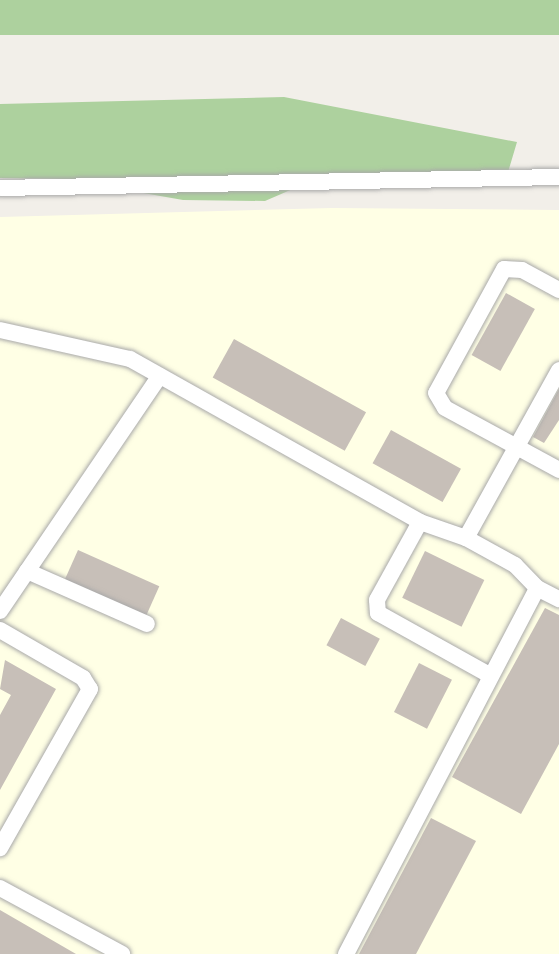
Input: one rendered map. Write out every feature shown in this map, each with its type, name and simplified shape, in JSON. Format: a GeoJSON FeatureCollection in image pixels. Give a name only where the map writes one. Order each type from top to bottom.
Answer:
{"type":"FeatureCollection","features":[{"type":"Feature","properties":{"kind":"street"},"geometry":{"type":"LineString","coordinates":[[0,188],[559,177]]}},
{"type":"Feature","properties":{"kind":"street"},"geometry":{"type":"LineString","coordinates":[[559,290],[522,270],[504,269],[436,393],[445,408],[559,470]]}},
{"type":"Feature","properties":{"kind":"street"},"geometry":{"type":"LineString","coordinates":[[0,330],[130,359],[420,522],[466,538],[515,565],[537,588],[559,599]]}},
{"type":"Feature","properties":{"kind":"street"},"geometry":{"type":"LineString","coordinates":[[466,538],[559,370]]}},
{"type":"Feature","properties":{"kind":"street"},"geometry":{"type":"LineString","coordinates":[[0,611],[160,376]]}},
{"type":"Feature","properties":{"kind":"street"},"geometry":{"type":"LineString","coordinates":[[420,522],[377,600],[378,613],[491,676]]}},
{"type":"Feature","properties":{"kind":"street"},"geometry":{"type":"LineString","coordinates":[[27,572],[147,624]]}},
{"type":"Feature","properties":{"kind":"street"},"geometry":{"type":"LineString","coordinates":[[346,954],[537,588]]}},
{"type":"Feature","properties":{"kind":"street"},"geometry":{"type":"LineString","coordinates":[[0,631],[83,678],[90,689],[0,848]]}},
{"type":"Feature","properties":{"kind":"street"},"geometry":{"type":"LineString","coordinates":[[0,888],[122,954]]}},
{"type":"Feature","properties":{"kind":"shaded area"},"geometry":{"type":"Polygon","coordinates":[[[332,208],[559,210],[559,954],[0,954],[0,217],[332,208]]]}},
{"type":"Feature","properties":{"kind":"green space"},"geometry":{"type":"Polygon","coordinates":[[[0,0],[559,0],[559,35],[0,35],[0,0]]]}},
{"type":"Feature","properties":{"kind":"green space"},"geometry":{"type":"Polygon","coordinates":[[[284,97],[517,142],[506,179],[327,174],[265,201],[183,200],[64,179],[0,178],[0,104],[284,97]]]}},
{"type":"Feature","properties":{"kind":"building"},"geometry":{"type":"Polygon","coordinates":[[[506,293],[535,309],[500,371],[472,355],[506,293]]]}},
{"type":"Feature","properties":{"kind":"building"},"geometry":{"type":"Polygon","coordinates":[[[234,339],[366,412],[345,451],[213,377],[234,339]]]}},
{"type":"Feature","properties":{"kind":"building"},"geometry":{"type":"Polygon","coordinates":[[[559,389],[559,420],[544,443],[533,437],[559,389]]]}},
{"type":"Feature","properties":{"kind":"building"},"geometry":{"type":"Polygon","coordinates":[[[391,430],[461,469],[443,502],[373,463],[391,430]]]}},
{"type":"Feature","properties":{"kind":"building"},"geometry":{"type":"Polygon","coordinates":[[[78,550],[159,586],[145,617],[64,581],[78,550]]]}},
{"type":"Feature","properties":{"kind":"building"},"geometry":{"type":"Polygon","coordinates":[[[425,551],[484,580],[462,627],[402,598],[425,551]]]}},
{"type":"Feature","properties":{"kind":"building"},"geometry":{"type":"Polygon","coordinates":[[[545,608],[559,615],[559,744],[521,814],[452,777],[545,608]]]}},
{"type":"Feature","properties":{"kind":"building"},"geometry":{"type":"Polygon","coordinates":[[[341,618],[380,639],[365,666],[326,645],[341,618]]]}},
{"type":"Feature","properties":{"kind":"building"},"geometry":{"type":"Polygon","coordinates":[[[5,660],[56,689],[0,790],[0,715],[11,695],[0,689],[5,660]]]}},
{"type":"Feature","properties":{"kind":"building"},"geometry":{"type":"Polygon","coordinates":[[[419,663],[452,680],[427,729],[394,712],[419,663]]]}},
{"type":"Feature","properties":{"kind":"building"},"geometry":{"type":"Polygon","coordinates":[[[431,818],[476,841],[416,954],[359,954],[431,818]]]}},
{"type":"Feature","properties":{"kind":"building"},"geometry":{"type":"Polygon","coordinates":[[[0,910],[76,954],[0,954],[0,910]]]}}]}
